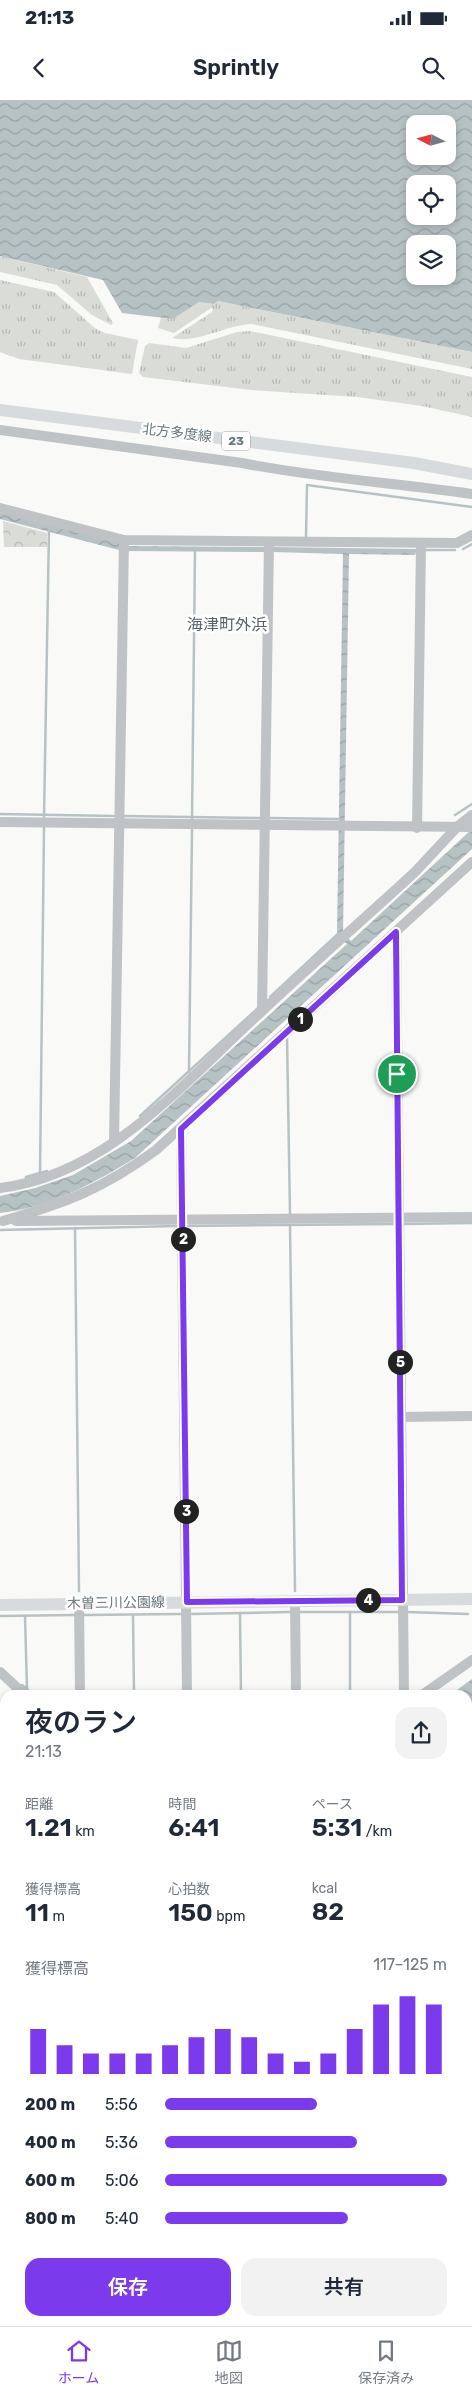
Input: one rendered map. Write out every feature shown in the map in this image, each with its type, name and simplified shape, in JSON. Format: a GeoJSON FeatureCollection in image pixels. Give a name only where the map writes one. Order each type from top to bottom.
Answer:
{"type":"FeatureCollection","features":[{"type":"Feature","properties":{"kind":"main road","name":"北方多度線"},"geometry":{"type":"LineString","coordinates":[[0,410],[414,462],[472,474]]}},
{"type":"Feature","properties":{"kind":"main road","name":"木曽三川公園線"},"geometry":{"type":"LineString","coordinates":[[0,1605],[472,1599]]}},
{"type":"Feature","properties":{"kind":"street"},"geometry":{"type":"LineString","coordinates":[[0,430],[242,463],[280,470],[472,494]]}},
{"type":"Feature","properties":{"kind":"street"},"geometry":{"type":"LineString","coordinates":[[0,508],[124,540],[269,543],[421,543],[457,542],[472,535]]}},
{"type":"Feature","properties":{"kind":"street"},"geometry":{"type":"LineString","coordinates":[[114,1142],[124,540]]}},
{"type":"Feature","properties":{"kind":"street"},"geometry":{"type":"LineString","coordinates":[[262,1011],[269,543]]}},
{"type":"Feature","properties":{"kind":"street"},"geometry":{"type":"LineString","coordinates":[[417,828],[421,543]]}},
{"type":"Feature","properties":{"kind":"street"},"geometry":{"type":"LineString","coordinates":[[0,1188],[36,1181],[81,1162],[137,1126],[464,827],[472,815]]}},
{"type":"Feature","properties":{"kind":"street"},"geometry":{"type":"LineString","coordinates":[[0,822],[417,828],[464,827]]}},
{"type":"Feature","properties":{"kind":"street"},"geometry":{"type":"LineString","coordinates":[[2,1221],[62,1204],[113,1180],[156,1150],[472,862]]}},
{"type":"Feature","properties":{"kind":"street"},"geometry":{"type":"LineString","coordinates":[[396,932],[404,1690]]}},
{"type":"Feature","properties":{"kind":"street"},"geometry":{"type":"LineString","coordinates":[[181,1129],[187,1690]]}},
{"type":"Feature","properties":{"kind":"street"},"geometry":{"type":"LineString","coordinates":[[2,1221],[472,1216]]}},
{"type":"Feature","properties":{"kind":"street"},"geometry":{"type":"LineString","coordinates":[[400,1416],[472,1416]]}},
{"type":"Feature","properties":{"kind":"street"},"geometry":{"type":"LineString","coordinates":[[295,1601],[296,1690]]}},
{"type":"Feature","properties":{"kind":"street"},"geometry":{"type":"LineString","coordinates":[[79,1604],[80,1690]]}},
{"type":"Feature","properties":{"kind":"street"},"geometry":{"type":"LineString","coordinates":[[429,1690],[472,1660]]}},
{"type":"Feature","properties":{"kind":"street"},"geometry":{"type":"LineString","coordinates":[[0,1672],[20,1690]]}},
{"type":"Feature","properties":{"kind":"green space"},"geometry":{"type":"Polygon","coordinates":[[[0,256],[87,277],[113,323],[111,325],[92,315],[57,285],[0,272],[0,256]]]}},
{"type":"Feature","properties":{"kind":"green space"},"geometry":{"type":"Polygon","coordinates":[[[0,280],[54,292],[96,329],[105,333],[138,340],[132,374],[19,359],[0,352],[0,280]]]}},
{"type":"Feature","properties":{"kind":"green space"},"geometry":{"type":"Polygon","coordinates":[[[218,301],[472,352],[472,369],[251,324],[231,327],[192,338],[172,338],[212,312],[213,309],[211,308],[174,333],[158,328],[161,318],[173,319],[199,302],[214,304],[218,301]]]}},
{"type":"Feature","properties":{"kind":"green space"},"geometry":{"type":"Polygon","coordinates":[[[250,331],[472,377],[472,417],[422,406],[357,397],[251,390],[143,377],[139,373],[145,346],[149,343],[186,348],[237,332],[250,331]]]}},
{"type":"Feature","properties":{"kind":"green space"},"geometry":{"type":"Polygon","coordinates":[[[3,521],[47,533],[47,547],[4,547],[3,521]]]}},
{"type":"Feature","properties":{"kind":"water"},"geometry":{"type":"Polygon","coordinates":[[[0,100],[472,100],[472,352],[218,301],[214,304],[199,302],[173,319],[122,313],[103,280],[0,256],[0,100]]]}},
{"type":"Feature","properties":{"kind":"water"},"geometry":{"type":"Polygon","coordinates":[[[0,511],[119,543],[119,550],[0,519],[0,511]]]}},
{"type":"Feature","properties":{"kind":"water"},"geometry":{"type":"Polygon","coordinates":[[[127,546],[265,547],[266,552],[125,551],[127,546]]]}},
{"type":"Feature","properties":{"kind":"water"},"geometry":{"type":"Polygon","coordinates":[[[273,547],[417,549],[415,555],[349,554],[343,933],[351,941],[472,829],[472,849],[135,1158],[87,1185],[53,1200],[36,1206],[0,1213],[0,1196],[35,1188],[73,1175],[131,1141],[347,944],[337,937],[343,554],[272,552],[273,547]]]}},
{"type":"Feature","properties":{"kind":"water"},"geometry":{"type":"Polygon","coordinates":[[[472,1679],[472,1690],[457,1690],[472,1679]]]}},
{"type":"Feature","properties":{"kind":"waterway"},"geometry":{"type":"LineString","coordinates":[[306,537],[307,485],[472,507]]}},
{"type":"Feature","properties":{"kind":"waterway"},"geometry":{"type":"LineString","coordinates":[[44,818],[49,529]]}},
{"type":"Feature","properties":{"kind":"waterway"},"geometry":{"type":"LineString","coordinates":[[463,549],[472,544]]}},
{"type":"Feature","properties":{"kind":"waterway"},"geometry":{"type":"LineString","coordinates":[[192,820],[195,550]]}},
{"type":"Feature","properties":{"kind":"waterway"},"geometry":{"type":"LineString","coordinates":[[425,550],[455,550]]}},
{"type":"Feature","properties":{"kind":"waterway"},"geometry":{"type":"LineString","coordinates":[[455,815],[472,804]]}},
{"type":"Feature","properties":{"kind":"waterway"},"geometry":{"type":"LineString","coordinates":[[0,814],[114,816]]}},
{"type":"Feature","properties":{"kind":"waterway"},"geometry":{"type":"LineString","coordinates":[[123,816],[261,818]]}},
{"type":"Feature","properties":{"kind":"waterway"},"geometry":{"type":"LineString","coordinates":[[269,818],[340,819]]}},
{"type":"Feature","properties":{"kind":"waterway"},"geometry":{"type":"LineString","coordinates":[[40,1174],[44,828]]}},
{"type":"Feature","properties":{"kind":"waterway"},"geometry":{"type":"LineString","coordinates":[[189,1072],[192,830]]}},
{"type":"Feature","properties":{"kind":"waterway"},"geometry":{"type":"LineString","coordinates":[[270,997],[339,933]]}},
{"type":"Feature","properties":{"kind":"waterway"},"geometry":{"type":"LineString","coordinates":[[290,1214],[287,1037],[343,986]]}},
{"type":"Feature","properties":{"kind":"waterway"},"geometry":{"type":"LineString","coordinates":[[140,1116],[258,1008]]}},
{"type":"Feature","properties":{"kind":"waterway"},"geometry":{"type":"LineString","coordinates":[[26,1177],[47,1171]]}},
{"type":"Feature","properties":{"kind":"waterway"},"geometry":{"type":"LineString","coordinates":[[403,1224],[472,1223]]}},
{"type":"Feature","properties":{"kind":"waterway"},"geometry":{"type":"LineString","coordinates":[[186,1226],[395,1224]]}},
{"type":"Feature","properties":{"kind":"waterway"},"geometry":{"type":"LineString","coordinates":[[290,1225],[295,1591]]}},
{"type":"Feature","properties":{"kind":"waterway"},"geometry":{"type":"LineString","coordinates":[[0,1230],[178,1226]]}},
{"type":"Feature","properties":{"kind":"waterway"},"geometry":{"type":"LineString","coordinates":[[75,1228],[79,1591]]}},
{"type":"Feature","properties":{"kind":"waterway"},"geometry":{"type":"LineString","coordinates":[[190,1614],[290,1612]]}},
{"type":"Feature","properties":{"kind":"waterway"},"geometry":{"type":"LineString","coordinates":[[298,1612],[398,1612]]}},
{"type":"Feature","properties":{"kind":"waterway"},"geometry":{"type":"LineString","coordinates":[[350,1612],[350,1690]]}},
{"type":"Feature","properties":{"kind":"waterway"},"geometry":{"type":"LineString","coordinates":[[407,1612],[468,1614]]}},
{"type":"Feature","properties":{"kind":"waterway"},"geometry":{"type":"LineString","coordinates":[[240,1613],[241,1690]]}},
{"type":"Feature","properties":{"kind":"waterway"},"geometry":{"type":"LineString","coordinates":[[83,1615],[181,1614]]}},
{"type":"Feature","properties":{"kind":"waterway"},"geometry":{"type":"LineString","coordinates":[[0,1616],[74,1615]]}},
{"type":"Feature","properties":{"kind":"waterway"},"geometry":{"type":"LineString","coordinates":[[133,1615],[134,1690]]}},
{"type":"Feature","properties":{"kind":"waterway"},"geometry":{"type":"LineString","coordinates":[[22,1685],[27,1689],[25,1616]]}},
{"type":"Feature","properties":{"kind":"district","name":"海津町外浜"},"geometry":{"type":"Point","coordinates":[227,624]}},
{"type":"Feature","properties":{"kind":"route"},"geometry":{"type":"LineString","coordinates":[[396,932],[397,1074],[402,1600],[187,1602],[181,1129],[396,932]]}}]}
